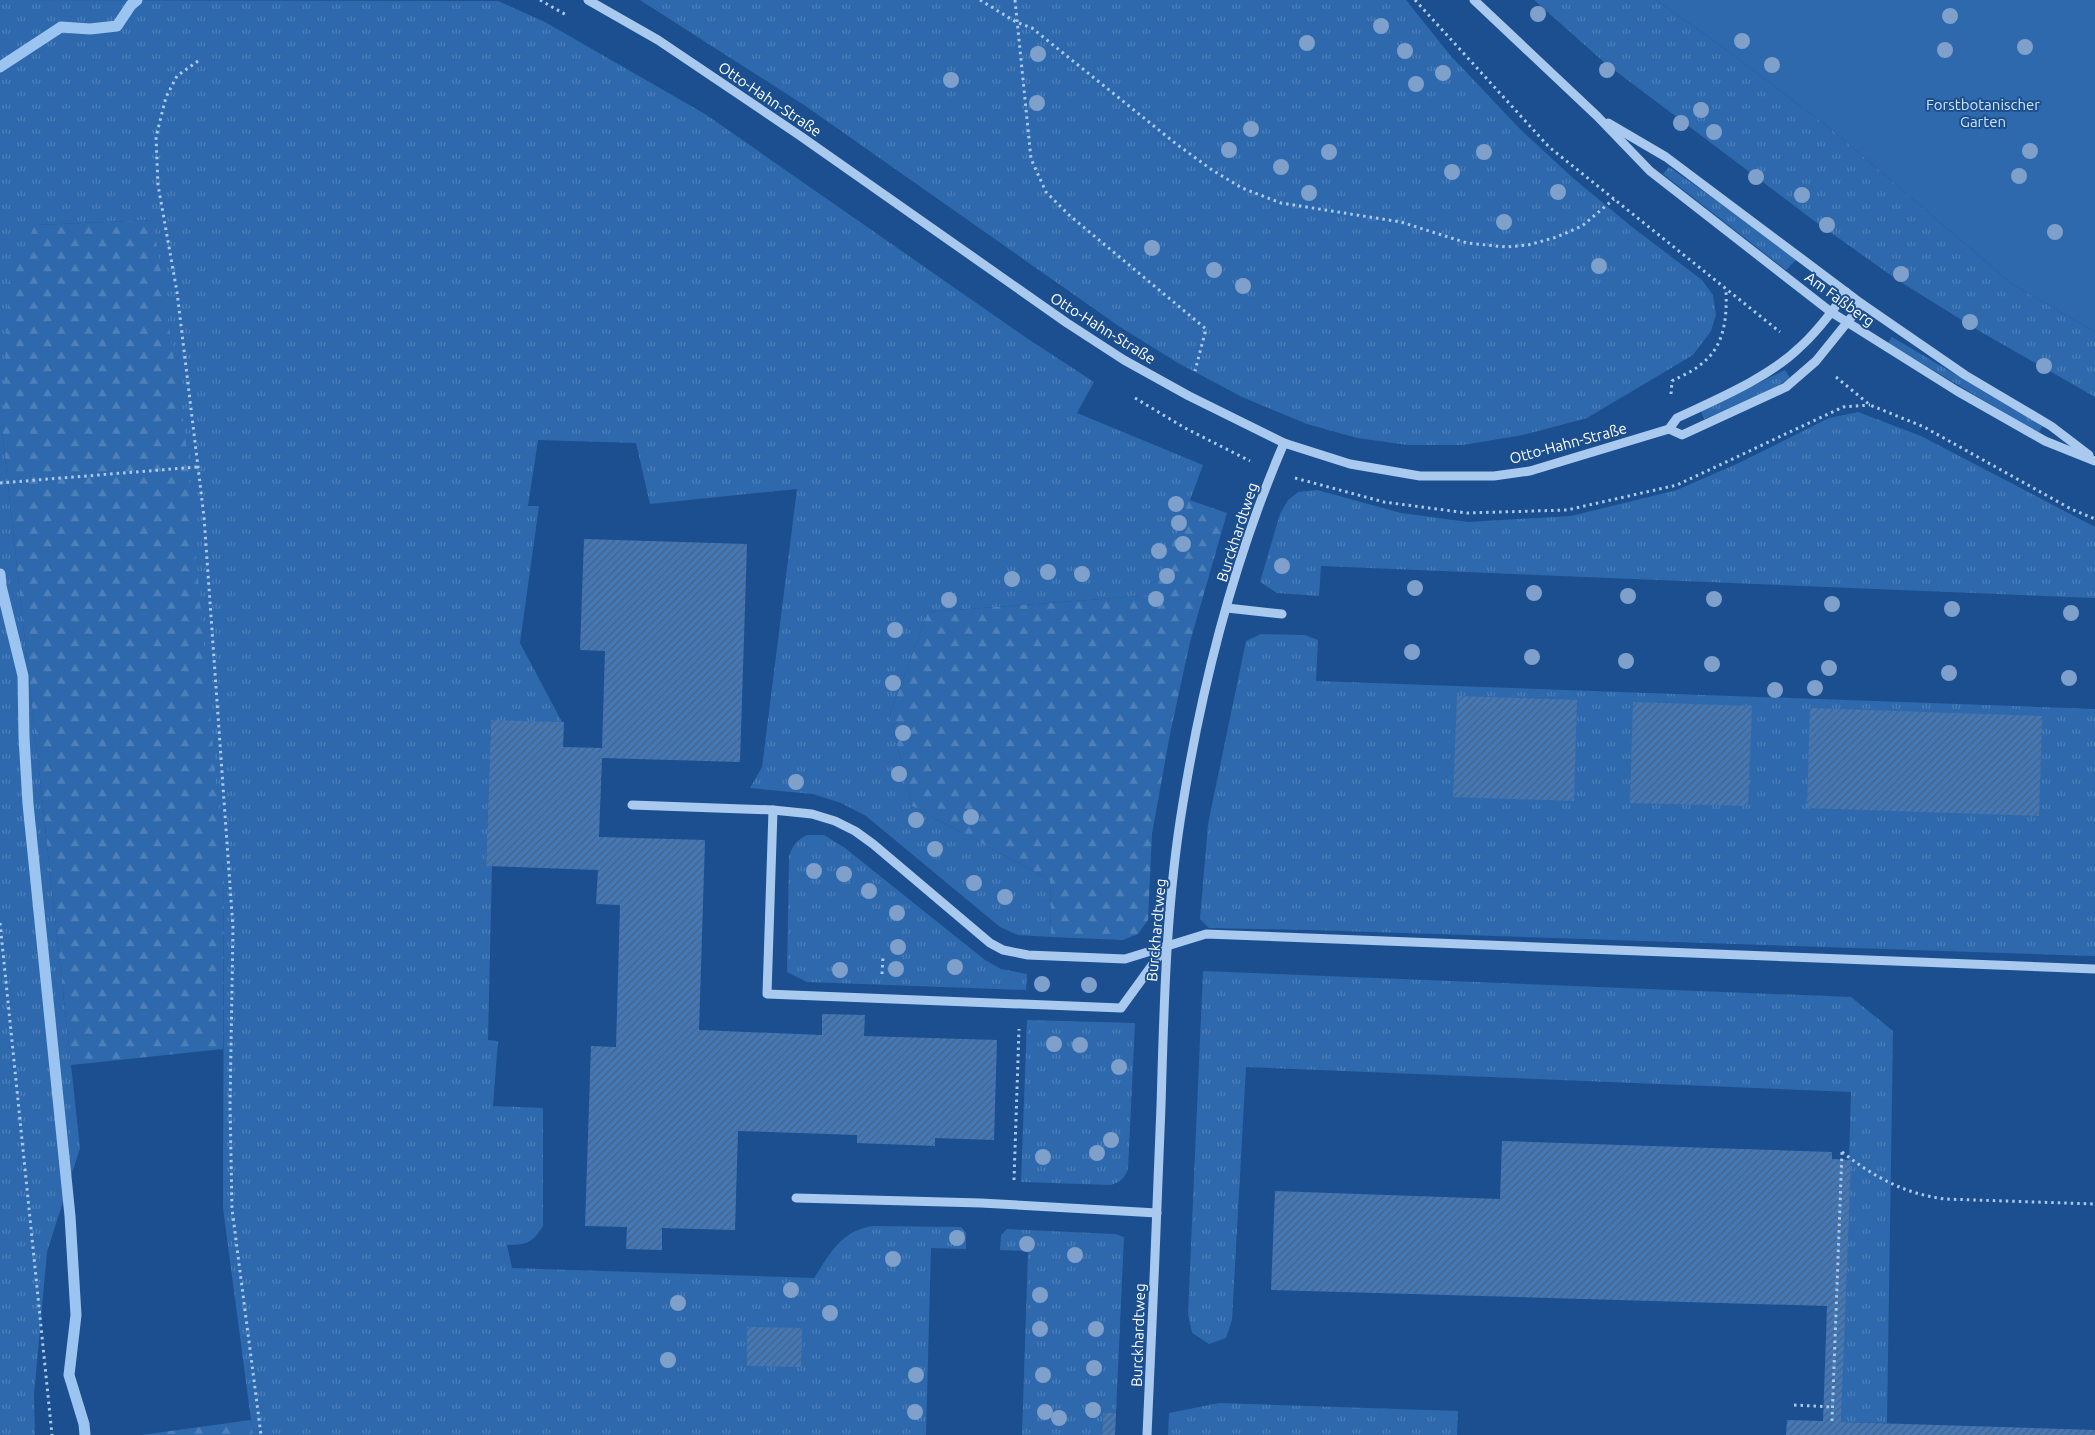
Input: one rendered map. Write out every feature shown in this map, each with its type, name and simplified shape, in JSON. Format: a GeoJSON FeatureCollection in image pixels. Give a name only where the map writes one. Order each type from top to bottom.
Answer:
{"type":"FeatureCollection","features":[{"type":"Feature","properties":{"kind":"street","name":"Otto-Hahn-Straße"},"geometry":{"type":"LineString","coordinates":[[588,0],[666,45],[807,140],[1067,323],[1124,360],[1189,396],[1284,443],[1350,464],[1420,476],[1494,476],[1530,471],[1669,429],[1677,418],[1773,369],[1800,348],[1832,312],[1846,292]]}},
{"type":"Feature","properties":{"kind":"street","name":"Am Faßberg"},"geometry":{"type":"LineString","coordinates":[[1474,0],[1597,116],[1650,171],[1848,324],[1957,391],[2045,441],[2095,460]]}},
{"type":"Feature","properties":{"kind":"street","name":"Am Faßberg"},"geometry":{"type":"LineString","coordinates":[[1597,116],[1666,157],[1862,304],[1965,375],[2051,426],[2095,460]]}},
{"type":"Feature","properties":{"kind":"street","name":"Otto-Hahn-Straße"},"geometry":{"type":"LineString","coordinates":[[1669,429],[1682,435],[1786,387],[1816,361],[1848,324],[1862,304]]}},
{"type":"Feature","properties":{"kind":"street","name":"Burckhardtweg"},"geometry":{"type":"LineString","coordinates":[[1147,1435],[1166,946],[1182,805],[1202,702],[1247,537],[1284,443]]}},
{"type":"Feature","properties":{"kind":"street"},"geometry":{"type":"LineString","coordinates":[[1227,608],[1282,614]]}},
{"type":"Feature","properties":{"kind":"street"},"geometry":{"type":"LineString","coordinates":[[632,805],[773,810],[812,814],[836,821],[855,831],[990,943],[1003,950],[1028,956],[1125,959],[1206,934],[2095,968]]}},
{"type":"Feature","properties":{"kind":"street"},"geometry":{"type":"LineString","coordinates":[[773,810],[767,994],[1121,1008],[1166,946]]}},
{"type":"Feature","properties":{"kind":"street"},"geometry":{"type":"LineString","coordinates":[[796,1198],[980,1203],[1157,1213]]}},
{"type":"Feature","properties":{"kind":"path"},"geometry":{"type":"LineString","coordinates":[[980,0],[1016,22],[1032,28],[1175,143],[1212,170],[1242,188],[1281,202],[1401,222],[1467,243],[1506,247],[1528,245],[1557,237],[1582,226],[1614,199]]}},
{"type":"Feature","properties":{"kind":"path"},"geometry":{"type":"LineString","coordinates":[[1015,0],[1031,159],[1046,192],[1069,215],[1206,330],[1196,370]]}},
{"type":"Feature","properties":{"kind":"path"},"geometry":{"type":"LineString","coordinates":[[1415,0],[1548,147],[1726,289],[1727,314],[1724,332],[1716,348],[1701,365],[1672,381],[1669,429]]}},
{"type":"Feature","properties":{"kind":"path"},"geometry":{"type":"LineString","coordinates":[[198,61],[177,76],[166,97],[156,137],[158,185],[177,292],[204,516],[233,928],[230,1105],[232,1209],[261,1435]]}},
{"type":"Feature","properties":{"kind":"path"},"geometry":{"type":"LineString","coordinates":[[1870,405],[1924,427],[2071,509],[2095,519]]}},
{"type":"Feature","properties":{"kind":"path"},"geometry":{"type":"LineString","coordinates":[[0,483],[197,467]]}},
{"type":"Feature","properties":{"kind":"path"},"geometry":{"type":"LineString","coordinates":[[0,922],[52,1435]]}},
{"type":"Feature","properties":{"kind":"path"},"geometry":{"type":"LineString","coordinates":[[1013,1206],[1019,1029]]}},
{"type":"Feature","properties":{"kind":"path"},"geometry":{"type":"LineString","coordinates":[[1832,1421],[1842,1152],[1867,1171],[1895,1186],[1923,1196],[1945,1199],[2095,1204]]}},
{"type":"Feature","properties":{"kind":"path"},"geometry":{"type":"LineString","coordinates":[[1794,1405],[1833,1407]]}},
{"type":"Feature","properties":{"kind":"green space"},"geometry":{"type":"Polygon","coordinates":[[[0,0],[498,1],[545,22],[705,114],[1028,339],[1094,382],[1077,413],[1203,465],[1155,595],[928,612],[890,714],[912,806],[1050,880],[1051,937],[1018,935],[1000,927],[866,816],[841,803],[813,794],[750,788],[762,767],[797,489],[650,504],[636,443],[538,440],[528,506],[539,506],[520,643],[562,722],[491,721],[486,866],[492,866],[488,1040],[498,1041],[493,1106],[543,1108],[543,1226],[536,1236],[528,1242],[507,1245],[512,1268],[814,1278],[838,1244],[862,1229],[873,1226],[961,1227],[966,1233],[966,1249],[931,1248],[926,1435],[253,1435],[223,1208],[224,871],[153,220],[35,225],[2,429],[80,1148],[47,1252],[34,1395],[35,1435],[0,1435],[0,0]]]}},
{"type":"Feature","properties":{"kind":"green space"},"geometry":{"type":"Polygon","coordinates":[[[640,0],[1406,0],[1450,55],[1519,128],[1573,178],[1632,227],[1702,280],[1713,295],[1716,315],[1711,331],[1693,355],[1587,418],[1523,435],[1463,445],[1408,445],[1357,438],[1307,424],[1242,397],[1178,363],[1120,327],[804,105],[640,0]]]}},
{"type":"Feature","properties":{"kind":"green space"},"geometry":{"type":"Polygon","coordinates":[[[1534,0],[1656,0],[1720,45],[1831,129],[2012,284],[2095,332],[2095,397],[1981,332],[1899,281],[1813,220],[1605,63],[1534,0]]]}},
{"type":"Feature","properties":{"kind":"green space","name":"Forstbotanischer Garten"},"geometry":{"type":"Polygon","coordinates":[[[1656,0],[2095,0],[2095,332],[2012,284],[1831,129],[1720,45],[1656,0]]]}},
{"type":"Feature","properties":{"kind":"green space"},"geometry":{"type":"Polygon","coordinates":[[[1669,167],[1797,259],[1786,270],[1663,174],[1669,167]]]}},
{"type":"Feature","properties":{"kind":"green space"},"geometry":{"type":"Polygon","coordinates":[[[153,220],[185,432],[224,871],[223,1049],[71,1065],[2,429],[9,283],[35,225],[153,220]]]}},
{"type":"Feature","properties":{"kind":"green space"},"geometry":{"type":"Polygon","coordinates":[[[1892,337],[2043,426],[2038,433],[1888,343],[1892,337]]]}},
{"type":"Feature","properties":{"kind":"green space"},"geometry":{"type":"Polygon","coordinates":[[[1785,370],[1790,378],[1749,401],[1704,419],[1701,411],[1785,370]]]}},
{"type":"Feature","properties":{"kind":"green space"},"geometry":{"type":"Polygon","coordinates":[[[1858,412],[1921,436],[2095,527],[2095,598],[1321,566],[1319,596],[1277,593],[1260,582],[1280,514],[1288,500],[1298,492],[1317,490],[1401,513],[1468,522],[1571,516],[1677,490],[1741,462],[1829,418],[1858,412]]]}},
{"type":"Feature","properties":{"kind":"green space"},"geometry":{"type":"Polygon","coordinates":[[[1189,500],[1227,513],[1190,642],[1170,734],[1152,834],[1148,920],[1138,934],[1123,940],[1051,937],[1050,880],[912,806],[890,714],[928,612],[1154,595],[1189,500]]]}},
{"type":"Feature","properties":{"kind":"green space"},"geometry":{"type":"Polygon","coordinates":[[[1261,634],[1305,635],[1318,640],[1316,681],[2095,709],[2095,956],[1209,928],[1200,919],[1208,824],[1246,641],[1261,634]]]}},
{"type":"Feature","properties":{"kind":"green space"},"geometry":{"type":"Polygon","coordinates":[[[807,835],[824,835],[845,848],[985,960],[1001,969],[1027,974],[1026,990],[807,982],[787,972],[789,857],[795,844],[807,835]]]}},
{"type":"Feature","properties":{"kind":"green space"},"geometry":{"type":"Polygon","coordinates":[[[1203,971],[1851,997],[1893,1031],[1887,1423],[1841,1422],[1851,1092],[1246,1067],[1232,1320],[1226,1338],[1209,1344],[1192,1333],[1188,1314],[1203,971]]]}},
{"type":"Feature","properties":{"kind":"green space"},"geometry":{"type":"Polygon","coordinates":[[[1027,1020],[1135,1023],[1128,1169],[1123,1178],[1117,1183],[1111,1185],[1021,1182],[1027,1020]]]}},
{"type":"Feature","properties":{"kind":"green space"},"geometry":{"type":"Polygon","coordinates":[[[1007,1229],[1115,1234],[1124,1237],[1116,1413],[1103,1413],[1102,1435],[1022,1435],[1028,1251],[1000,1250],[1001,1235],[1007,1229]]]}},
{"type":"Feature","properties":{"kind":"green space"},"geometry":{"type":"Polygon","coordinates":[[[1219,1403],[1458,1411],[1457,1435],[1168,1435],[1169,1413],[1219,1403]]]}},
{"type":"Feature","properties":{"kind":"green space"},"geometry":{"type":"Polygon","coordinates":[[[251,1420],[253,1435],[141,1435],[251,1420]]]}},
{"type":"Feature","properties":{"kind":"building"},"geometry":{"type":"Polygon","coordinates":[[[584,539],[747,544],[740,762],[602,758],[599,837],[705,840],[699,1030],[822,1035],[822,1014],[865,1015],[864,1036],[997,1040],[994,1140],[935,1138],[935,1146],[857,1143],[857,1135],[738,1131],[735,1230],[662,1228],[662,1250],[626,1249],[627,1227],[585,1226],[591,1046],[616,1047],[620,905],[596,904],[598,870],[486,866],[491,720],[564,722],[563,747],[602,748],[605,651],[580,650],[584,539]]]}},
{"type":"Feature","properties":{"kind":"building"},"geometry":{"type":"Polygon","coordinates":[[[1457,696],[1577,700],[1574,801],[1453,797],[1457,696]]]}},
{"type":"Feature","properties":{"kind":"building"},"geometry":{"type":"Polygon","coordinates":[[[1633,702],[1752,706],[1748,806],[1630,803],[1633,702]]]}},
{"type":"Feature","properties":{"kind":"building"},"geometry":{"type":"Polygon","coordinates":[[[1810,708],[2042,716],[2039,816],[1807,808],[1810,708]]]}},
{"type":"Feature","properties":{"kind":"building"},"geometry":{"type":"Polygon","coordinates":[[[1502,1141],[1832,1152],[1832,1159],[1851,1160],[1841,1422],[2095,1430],[2095,1435],[1786,1435],[1787,1420],[1823,1421],[1827,1306],[1271,1290],[1275,1191],[1500,1199],[1502,1141]]]}},
{"type":"Feature","properties":{"kind":"building"},"geometry":{"type":"Polygon","coordinates":[[[747,1327],[802,1328],[801,1367],[747,1366],[747,1327]]]}},
{"type":"Feature","properties":{"kind":"building"},"geometry":{"type":"Polygon","coordinates":[[[1103,1413],[1116,1413],[1115,1435],[1102,1435],[1103,1413]]]}},
{"type":"Feature","properties":{"kind":"waterway"},"geometry":{"type":"LineString","coordinates":[[0,67],[61,27],[90,29],[117,26],[131,5],[137,0]]}},
{"type":"Feature","properties":{"kind":"waterway"},"geometry":{"type":"LineString","coordinates":[[0,574],[1,586],[23,676],[28,804],[70,1216],[76,1315],[69,1375],[84,1424],[85,1435]]}}]}
